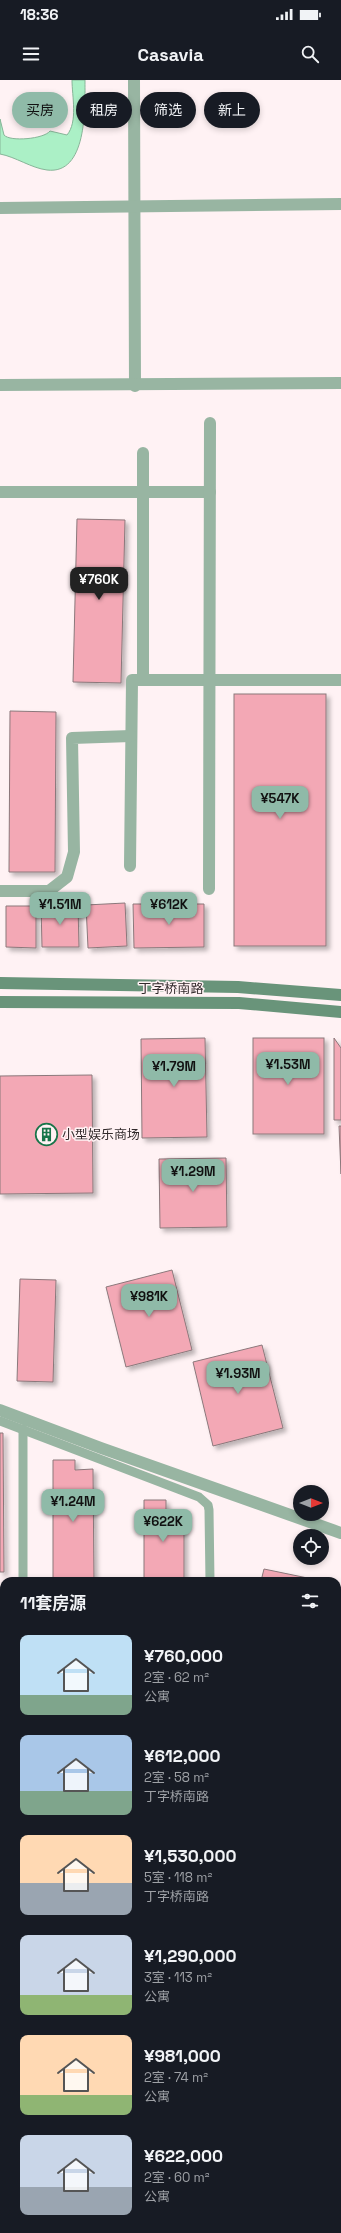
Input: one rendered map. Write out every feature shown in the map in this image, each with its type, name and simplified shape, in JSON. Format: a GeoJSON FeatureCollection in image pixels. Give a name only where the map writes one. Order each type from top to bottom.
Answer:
{"type":"FeatureCollection","features":[{"type":"Feature","properties":{"kind":"main road","name":"丁字桥南路"},"geometry":{"type":"LineString","coordinates":[[0,983],[238,987],[341,995]]}},
{"type":"Feature","properties":{"kind":"main road","name":"丁字桥南路"},"geometry":{"type":"LineString","coordinates":[[0,1002],[239,1003],[341,1012]]}},
{"type":"Feature","properties":{"kind":"street"},"geometry":{"type":"LineString","coordinates":[[134,80],[135,386]]}},
{"type":"Feature","properties":{"kind":"street"},"geometry":{"type":"LineString","coordinates":[[0,208],[341,204]]}},
{"type":"Feature","properties":{"kind":"street"},"geometry":{"type":"LineString","coordinates":[[0,385],[135,386],[341,383]]}},
{"type":"Feature","properties":{"kind":"street"},"geometry":{"type":"LineString","coordinates":[[209,889],[210,423]]}},
{"type":"Feature","properties":{"kind":"street"},"geometry":{"type":"LineString","coordinates":[[143,453],[143,680]]}},
{"type":"Feature","properties":{"kind":"street"},"geometry":{"type":"LineString","coordinates":[[0,492],[210,492]]}},
{"type":"Feature","properties":{"kind":"street"},"geometry":{"type":"LineString","coordinates":[[130,866],[132,680],[341,680]]}},
{"type":"Feature","properties":{"kind":"street"},"geometry":{"type":"LineString","coordinates":[[0,891],[50,891],[67,877],[74,852],[72,738],[131,736]]}},
{"type":"Feature","properties":{"kind":"street"},"geometry":{"type":"LineString","coordinates":[[0,1410],[101,1448],[341,1533]]}},
{"type":"Feature","properties":{"kind":"lane"},"geometry":{"type":"LineString","coordinates":[[0,1421],[199,1497],[205,1501],[209,1510],[210,1577]]}},
{"type":"Feature","properties":{"kind":"lane"},"geometry":{"type":"LineString","coordinates":[[22,1429],[23,1577]]}},
{"type":"Feature","properties":{"kind":"shaded area"},"geometry":{"type":"Polygon","coordinates":[[[72,80],[85,80],[85,92],[76,92],[76,128],[83,128],[81,138],[77,151],[70,162],[60,169],[41,169],[12,157],[0,154],[0,119],[4,135],[7,137],[27,139],[47,134],[50,131],[67,135],[72,123],[74,109],[72,80]]]}},
{"type":"Feature","properties":{"kind":"building"},"geometry":{"type":"Polygon","coordinates":[[[77,519],[125,520],[121,683],[73,682],[77,519]]]}},
{"type":"Feature","properties":{"kind":"building"},"geometry":{"type":"Polygon","coordinates":[[[234,694],[326,694],[326,946],[234,946],[234,694]]]}},
{"type":"Feature","properties":{"kind":"building"},"geometry":{"type":"Polygon","coordinates":[[[10,711],[56,712],[55,872],[9,872],[10,711]]]}},
{"type":"Feature","properties":{"kind":"building"},"geometry":{"type":"Polygon","coordinates":[[[125,903],[127,946],[88,948],[86,905],[125,903]]]}},
{"type":"Feature","properties":{"kind":"building"},"geometry":{"type":"Polygon","coordinates":[[[133,904],[204,904],[204,947],[134,948],[133,904]]]}},
{"type":"Feature","properties":{"kind":"building"},"geometry":{"type":"Polygon","coordinates":[[[41,905],[78,905],[79,947],[42,947],[41,905]]]}},
{"type":"Feature","properties":{"kind":"building"},"geometry":{"type":"Polygon","coordinates":[[[6,906],[36,906],[36,948],[6,947],[6,906]]]}},
{"type":"Feature","properties":{"kind":"building"},"geometry":{"type":"Polygon","coordinates":[[[205,1038],[207,1137],[142,1138],[141,1039],[205,1038]]]}},
{"type":"Feature","properties":{"kind":"building"},"geometry":{"type":"Polygon","coordinates":[[[253,1038],[324,1038],[324,1134],[253,1134],[253,1038]]]}},
{"type":"Feature","properties":{"kind":"building"},"geometry":{"type":"Polygon","coordinates":[[[334,1038],[341,1048],[341,1120],[334,1120],[334,1038]]]}},
{"type":"Feature","properties":{"kind":"building","name":"小型娱乐商场"},"geometry":{"type":"Polygon","coordinates":[[[92,1075],[93,1193],[0,1194],[0,1076],[92,1075]]]}},
{"type":"Feature","properties":{"kind":"building"},"geometry":{"type":"Polygon","coordinates":[[[339,1126],[341,1126],[341,1174],[339,1126]]]}},
{"type":"Feature","properties":{"kind":"building"},"geometry":{"type":"Polygon","coordinates":[[[226,1158],[227,1227],[160,1228],[159,1159],[226,1158]]]}},
{"type":"Feature","properties":{"kind":"building"},"geometry":{"type":"Polygon","coordinates":[[[172,1270],[192,1350],[126,1367],[106,1287],[172,1270]]]}},
{"type":"Feature","properties":{"kind":"building"},"geometry":{"type":"Polygon","coordinates":[[[20,1279],[56,1280],[53,1382],[17,1381],[20,1279]]]}},
{"type":"Feature","properties":{"kind":"building"},"geometry":{"type":"Polygon","coordinates":[[[262,1345],[283,1428],[213,1446],[193,1362],[262,1345]]]}},
{"type":"Feature","properties":{"kind":"building"},"geometry":{"type":"Polygon","coordinates":[[[0,1433],[3,1433],[4,1572],[0,1572],[0,1433]]]}},
{"type":"Feature","properties":{"kind":"building"},"geometry":{"type":"Polygon","coordinates":[[[53,1460],[75,1460],[75,1470],[93,1469],[94,1577],[53,1577],[53,1460]]]}},
{"type":"Feature","properties":{"kind":"building"},"geometry":{"type":"Polygon","coordinates":[[[144,1500],[166,1500],[166,1510],[184,1510],[184,1577],[144,1577],[144,1500]]]}},
{"type":"Feature","properties":{"kind":"building"},"geometry":{"type":"Polygon","coordinates":[[[264,1569],[303,1577],[262,1577],[264,1569]]]}},
{"type":"Feature","properties":{"kind":"place","name":"小型娱乐商场"},"geometry":{"type":"Point","coordinates":[46,1134]}}]}
